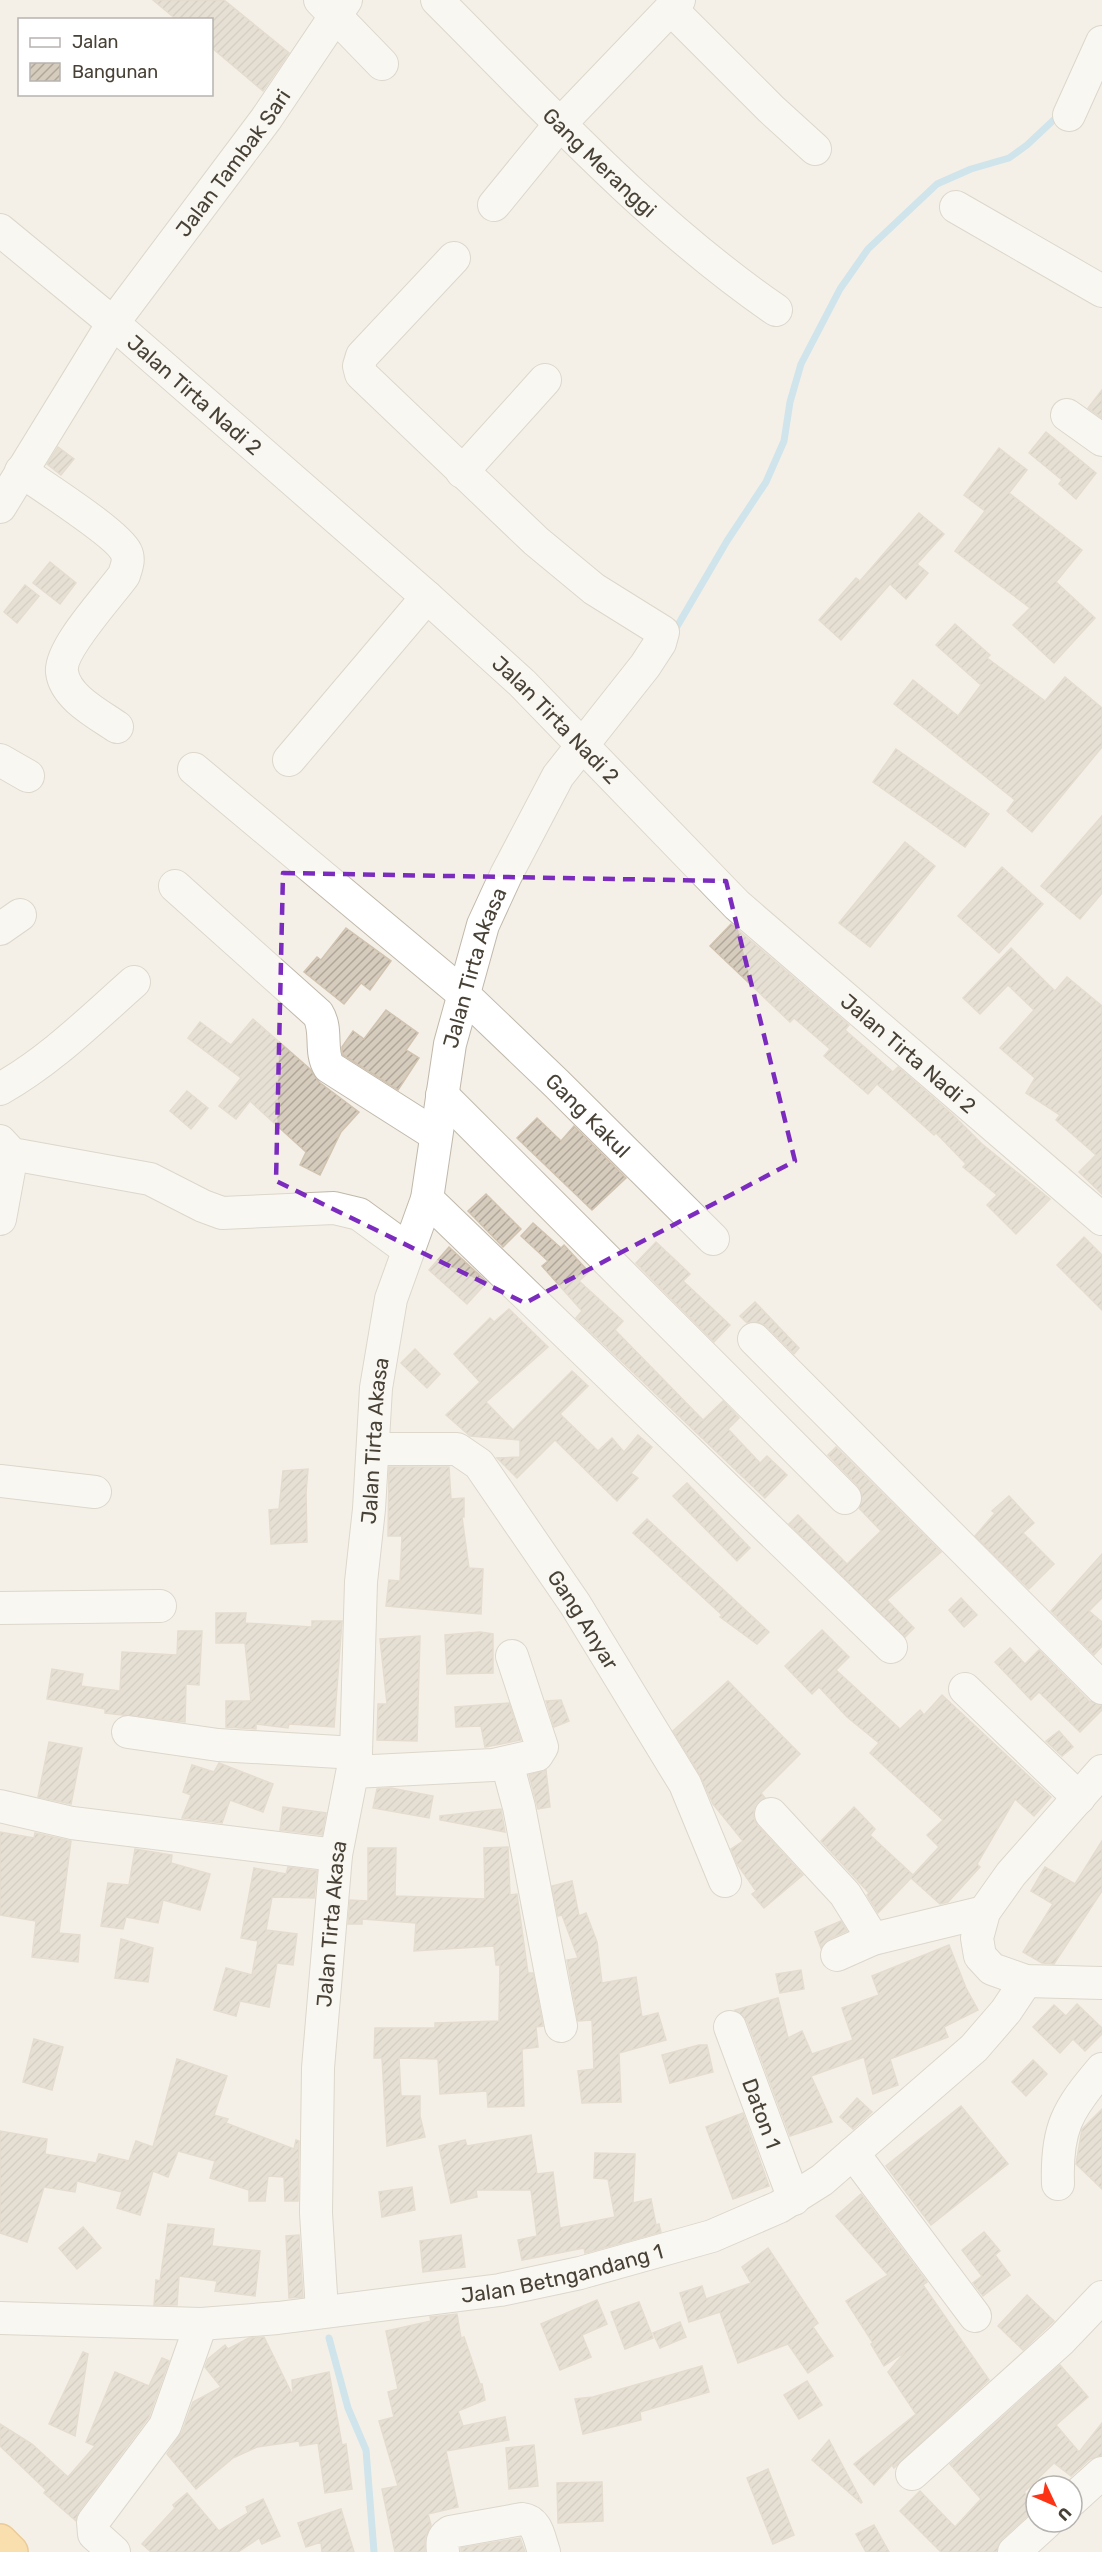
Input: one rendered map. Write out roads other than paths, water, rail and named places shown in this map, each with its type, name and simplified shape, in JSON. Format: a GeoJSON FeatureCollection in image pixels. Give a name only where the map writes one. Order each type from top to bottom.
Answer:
{"type":"FeatureCollection","features":[{"type":"Feature","properties":{"kind":"highway"},"geometry":{"type":"LineString","coordinates":[[0,2541],[11,2552]]}},
{"type":"Feature","properties":{"kind":"street","name":"Gang Meranggi"},"geometry":{"type":"LineString","coordinates":[[437,0],[610,173],[731,280],[776,310]]}},
{"type":"Feature","properties":{"kind":"street"},"geometry":{"type":"LineString","coordinates":[[494,205],[561,123],[675,4],[771,109],[815,149]]}},
{"type":"Feature","properties":{"kind":"street"},"geometry":{"type":"LineString","coordinates":[[334,6],[382,64]]}},
{"type":"Feature","properties":{"kind":"street","name":"Jalan Tambak Sari"},"geometry":{"type":"LineString","coordinates":[[0,507],[113,323],[266,119],[334,6]]}},
{"type":"Feature","properties":{"kind":"street"},"geometry":{"type":"LineString","coordinates":[[1068,115],[1099,56]]}},
{"type":"Feature","properties":{"kind":"street"},"geometry":{"type":"LineString","coordinates":[[956,207],[1102,291]]}},
{"type":"Feature","properties":{"kind":"street","name":"Jalan Tirta Nadi 2"},"geometry":{"type":"LineString","coordinates":[[0,230],[113,323],[427,597],[522,683],[737,904],[1102,1219]]}},
{"type":"Feature","properties":{"kind":"street"},"geometry":{"type":"LineString","coordinates":[[454,258],[362,356],[359,366],[361,374],[462,472],[545,380]]}},
{"type":"Feature","properties":{"kind":"street"},"geometry":{"type":"LineString","coordinates":[[1067,415],[1102,440]]}},
{"type":"Feature","properties":{"kind":"street"},"geometry":{"type":"LineString","coordinates":[[21,471],[105,532],[127,553],[128,561],[124,575],[65,654],[62,672],[73,693],[117,727]]}},
{"type":"Feature","properties":{"kind":"street","name":"Jalan Tirta Akasa"},"geometry":{"type":"LineString","coordinates":[[322,2311],[316,2213],[318,2068],[336,1854],[355,1763],[361,1582],[376,1388],[391,1299],[427,1198],[442,1095],[462,993],[483,925],[506,875],[558,776],[581,744],[645,666],[660,643],[663,632],[594,589],[536,541],[462,472]]}},
{"type":"Feature","properties":{"kind":"street"},"geometry":{"type":"LineString","coordinates":[[289,760],[427,597]]}},
{"type":"Feature","properties":{"kind":"street"},"geometry":{"type":"LineString","coordinates":[[0,760],[28,776]]}},
{"type":"Feature","properties":{"kind":"street","name":"Gang Kakul"},"geometry":{"type":"LineString","coordinates":[[194,769],[462,993],[713,1239]]}},
{"type":"Feature","properties":{"kind":"street"},"geometry":{"type":"LineString","coordinates":[[175,886],[318,1014],[323,1026],[324,1057],[329,1067],[436,1135]]}},
{"type":"Feature","properties":{"kind":"street"},"geometry":{"type":"LineString","coordinates":[[0,1089],[19,1079],[60,1047],[134,982]]}},
{"type":"Feature","properties":{"kind":"street"},"geometry":{"type":"LineString","coordinates":[[442,1095],[845,1498]]}},
{"type":"Feature","properties":{"kind":"street"},"geometry":{"type":"LineString","coordinates":[[0,1219],[6,1147],[150,1179],[222,1213],[333,1208],[359,1214],[407,1249]]}},
{"type":"Feature","properties":{"kind":"street"},"geometry":{"type":"LineString","coordinates":[[427,1198],[891,1647]]}},
{"type":"Feature","properties":{"kind":"street"},"geometry":{"type":"LineString","coordinates":[[754,1339],[1102,1688]]}},
{"type":"Feature","properties":{"kind":"street","name":"Gang Anyar"},"geometry":{"type":"LineString","coordinates":[[373,1449],[458,1449],[479,1464],[575,1604],[685,1784],[725,1881]]}},
{"type":"Feature","properties":{"kind":"street"},"geometry":{"type":"LineString","coordinates":[[0,1481],[94,1492]]}},
{"type":"Feature","properties":{"kind":"street"},"geometry":{"type":"LineString","coordinates":[[0,1608],[160,1606]]}},
{"type":"Feature","properties":{"kind":"street"},"geometry":{"type":"LineString","coordinates":[[128,1732],[355,1763],[507,1763],[532,1757],[540,1752],[542,1747],[512,1656]]}},
{"type":"Feature","properties":{"kind":"street"},"geometry":{"type":"LineString","coordinates":[[965,1689],[1079,1798]]}},
{"type":"Feature","properties":{"kind":"street"},"geometry":{"type":"LineString","coordinates":[[507,1763],[519,1807],[561,2026]]}},
{"type":"Feature","properties":{"kind":"street"},"geometry":{"type":"LineString","coordinates":[[1102,1771],[1011,1874],[984,1912],[977,1938],[980,1956],[992,1969],[1026,1981],[1102,1983]]}},
{"type":"Feature","properties":{"kind":"street"},"geometry":{"type":"LineString","coordinates":[[0,1806],[72,1823],[336,1854]]}},
{"type":"Feature","properties":{"kind":"street"},"geometry":{"type":"LineString","coordinates":[[771,1815],[845,1894],[873,1939]]}},
{"type":"Feature","properties":{"kind":"street"},"geometry":{"type":"LineString","coordinates":[[837,1955],[873,1939],[984,1912]]}},
{"type":"Feature","properties":{"kind":"street","name":"Jalan Betngandang 1"},"geometry":{"type":"LineString","coordinates":[[0,2318],[201,2324],[278,2318],[500,2290],[580,2272],[712,2236],[794,2199],[853,2153],[974,2048],[1006,2011],[1026,1981]]}},
{"type":"Feature","properties":{"kind":"street","name":"Daton 1"},"geometry":{"type":"LineString","coordinates":[[730,2027],[794,2199]]}},
{"type":"Feature","properties":{"kind":"street"},"geometry":{"type":"LineString","coordinates":[[1058,2184],[1060,2141],[1065,2120],[1078,2096],[1102,2069]]}},
{"type":"Feature","properties":{"kind":"street"},"geometry":{"type":"LineString","coordinates":[[853,2153],[975,2316]]}},
{"type":"Feature","properties":{"kind":"street"},"geometry":{"type":"LineString","coordinates":[[912,2474],[1061,2340],[1102,2297]]}},
{"type":"Feature","properties":{"kind":"street"},"geometry":{"type":"LineString","coordinates":[[114,2552],[94,2534],[93,2522],[165,2426],[201,2324]]}},
{"type":"Feature","properties":{"kind":"street"},"geometry":{"type":"LineString","coordinates":[[1084,2489],[1102,2473]]}},
{"type":"Feature","properties":{"kind":"street"},"geometry":{"type":"LineString","coordinates":[[443,2552],[442,2542],[450,2532],[522,2518],[530,2520],[535,2526],[544,2552]]}},
{"type":"Feature","properties":{"kind":"street"},"geometry":{"type":"LineString","coordinates":[[1014,2552],[1034,2534]]}},
{"type":"Feature","properties":{"kind":"waterway"},"geometry":{"type":"LineString","coordinates":[[675,630],[727,541],[766,482],[784,441],[790,402],[801,364],[840,289],[868,249],[937,184],[971,169],[1009,158],[1027,145],[1059,115]]}},
{"type":"Feature","properties":{"kind":"waterway"},"geometry":{"type":"LineString","coordinates":[[329,2338],[348,2408],[366,2450],[374,2552]]}}]}
